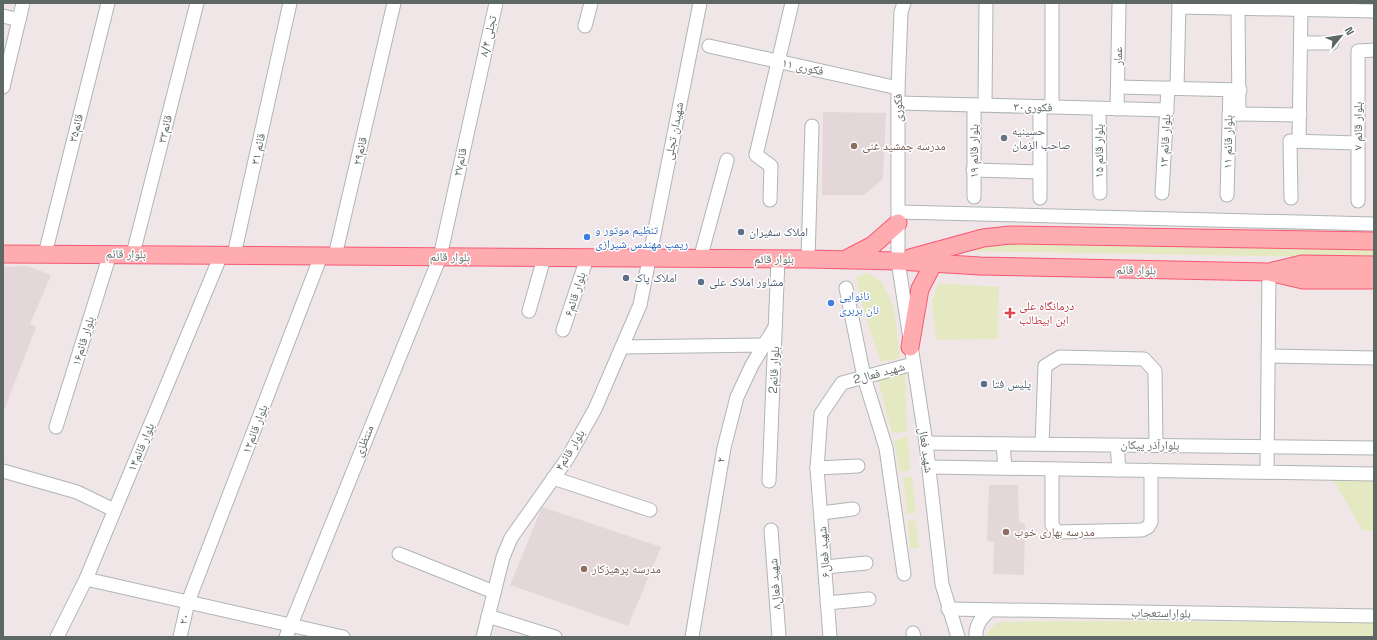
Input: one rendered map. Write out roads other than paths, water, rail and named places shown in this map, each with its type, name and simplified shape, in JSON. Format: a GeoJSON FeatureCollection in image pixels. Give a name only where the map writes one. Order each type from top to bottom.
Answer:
{"type":"FeatureCollection","features":[{"type":"Feature","properties":{"kind":"main road"},"geometry":{"type":"LineString","coordinates":[[844,260],[873,245],[898,218]]}},
{"type":"Feature","properties":{"kind":"main road","name":"بلوار قائم"},"geometry":{"type":"LineString","coordinates":[[898,261],[983,238],[1010,235],[1374,241]]}},
{"type":"Feature","properties":{"kind":"main road","name":"بلوار قائم"},"geometry":{"type":"LineString","coordinates":[[3,254],[898,261],[933,264],[1269,272],[1303,280],[1374,280]]}},
{"type":"Feature","properties":{"kind":"main road"},"geometry":{"type":"LineString","coordinates":[[910,347],[920,289],[933,264]]}},
{"type":"Feature","properties":{"kind":"main road"},"geometry":{"type":"LineString","coordinates":[[1269,272],[1302,264],[1374,265]]}},
{"type":"Feature","properties":{"kind":"street"},"geometry":{"type":"LineString","coordinates":[[3,87],[23,3]]}},
{"type":"Feature","properties":{"kind":"street","name":"قائم۳۵"},"geometry":{"type":"LineString","coordinates":[[45,254],[108,3]]}},
{"type":"Feature","properties":{"kind":"street","name":"قائم۳۳"},"geometry":{"type":"LineString","coordinates":[[133,254],[197,3]]}},
{"type":"Feature","properties":{"kind":"street","name":"قائم ۳۱"},"geometry":{"type":"LineString","coordinates":[[228,255],[290,3]]}},
{"type":"Feature","properties":{"kind":"street","name":"قائم۲۹"},"geometry":{"type":"LineString","coordinates":[[328,256],[385,47],[394,3]]}},
{"type":"Feature","properties":{"kind":"street","name":"۸/۴ تجلی"},"geometry":{"type":"LineString","coordinates":[[481,68],[496,3]]}},
{"type":"Feature","properties":{"kind":"street"},"geometry":{"type":"LineString","coordinates":[[585,26],[591,3]]}},
{"type":"Feature","properties":{"kind":"street","name":"شهیدان تجلی"},"geometry":{"type":"LineString","coordinates":[[650,258],[700,3]]}},
{"type":"Feature","properties":{"kind":"street"},"geometry":{"type":"LineString","coordinates":[[770,200],[771,166],[756,155],[792,3]]}},
{"type":"Feature","properties":{"kind":"street","name":"فکوری"},"geometry":{"type":"LineString","coordinates":[[898,261],[898,88],[901,12],[904,3]]}},
{"type":"Feature","properties":{"kind":"street","name":"بلوار قائم ۱۹"},"geometry":{"type":"LineString","coordinates":[[974,197],[973,170],[980,105],[986,3]]}},
{"type":"Feature","properties":{"kind":"street"},"geometry":{"type":"LineString","coordinates":[[1040,198],[1040,172],[1046,107],[1052,3]]}},
{"type":"Feature","properties":{"kind":"street","name":"عمار"},"geometry":{"type":"LineString","coordinates":[[1117,109],[1118,3]]}},
{"type":"Feature","properties":{"kind":"street"},"geometry":{"type":"LineString","coordinates":[[1179,5],[1238,8],[1251,6],[1301,9],[1315,6],[1374,11]]}},
{"type":"Feature","properties":{"kind":"street","name":"بلوار قائم ۱۳"},"geometry":{"type":"LineString","coordinates":[[1162,193],[1167,110],[1173,88],[1179,5]]}},
{"type":"Feature","properties":{"kind":"street","name":"بلوار قائم ۱۱"},"geometry":{"type":"LineString","coordinates":[[1227,195],[1234,114],[1238,8]]}},
{"type":"Feature","properties":{"kind":"street"},"geometry":{"type":"LineString","coordinates":[[1291,198],[1294,141],[1300,114],[1301,9]]}},
{"type":"Feature","properties":{"kind":"street"},"geometry":{"type":"LineString","coordinates":[[3,16],[19,20]]}},
{"type":"Feature","properties":{"kind":"street"},"geometry":{"type":"LineString","coordinates":[[1301,43],[1332,43]]}},
{"type":"Feature","properties":{"kind":"street","name":"فکوری ۱۱"},"geometry":{"type":"LineString","coordinates":[[709,46],[898,88]]}},
{"type":"Feature","properties":{"kind":"street","name":"بلوار قائم ۷"},"geometry":{"type":"LineString","coordinates":[[1358,201],[1358,51],[1374,50]]}},
{"type":"Feature","properties":{"kind":"street","name":"قائم۲۷"},"geometry":{"type":"LineString","coordinates":[[440,257],[481,68]]}},
{"type":"Feature","properties":{"kind":"street"},"geometry":{"type":"LineString","coordinates":[[1118,87],[1235,90]]}},
{"type":"Feature","properties":{"kind":"street","name":"فکوری۳۰"},"geometry":{"type":"LineString","coordinates":[[898,103],[1167,110]]}},
{"type":"Feature","properties":{"kind":"street","name":"بلوار قائم ۱۵"},"geometry":{"type":"LineString","coordinates":[[1099,108],[1100,193]]}},
{"type":"Feature","properties":{"kind":"street"},"geometry":{"type":"LineString","coordinates":[[1234,114],[1300,114]]}},
{"type":"Feature","properties":{"kind":"street"},"geometry":{"type":"LineString","coordinates":[[808,260],[812,126]]}},
{"type":"Feature","properties":{"kind":"street"},"geometry":{"type":"LineString","coordinates":[[1294,141],[1358,143]]}},
{"type":"Feature","properties":{"kind":"street"},"geometry":{"type":"LineString","coordinates":[[700,259],[727,160]]}},
{"type":"Feature","properties":{"kind":"street"},"geometry":{"type":"LineString","coordinates":[[973,170],[1040,172]]}},
{"type":"Feature","properties":{"kind":"street"},"geometry":{"type":"LineString","coordinates":[[898,218],[1374,224]]}},
{"type":"Feature","properties":{"kind":"street"},"geometry":{"type":"LineString","coordinates":[[1266,239],[1292,222]]}},
{"type":"Feature","properties":{"kind":"street","name":"بلوار قائم۱۶"},"geometry":{"type":"LineString","coordinates":[[56,427],[110,254]]}},
{"type":"Feature","properties":{"kind":"street","name":"بلوار قائم۱۴"},"geometry":{"type":"LineString","coordinates":[[57,637],[86,579],[114,510],[228,255]]}},
{"type":"Feature","properties":{"kind":"street","name":"بلوار قائم۱۲"},"geometry":{"type":"LineString","coordinates":[[188,602],[328,256]]}},
{"type":"Feature","properties":{"kind":"street","name":"منتظزی"},"geometry":{"type":"LineString","coordinates":[[287,631],[440,257]]}},
{"type":"Feature","properties":{"kind":"street"},"geometry":{"type":"LineString","coordinates":[[528,311],[544,258]]}},
{"type":"Feature","properties":{"kind":"street","name":"بلوار قائم۶"},"geometry":{"type":"LineString","coordinates":[[563,330],[587,258]]}},
{"type":"Feature","properties":{"kind":"street","name":"بلوار قائم۴"},"geometry":{"type":"LineString","coordinates":[[483,637],[494,592],[511,538],[567,459],[595,409],[640,305],[650,258]]}},
{"type":"Feature","properties":{"kind":"street","name":"2بلوار قائم"},"geometry":{"type":"LineString","coordinates":[[769,481],[778,259]]}},
{"type":"Feature","properties":{"kind":"street","name":"شهید فعال"},"geometry":{"type":"LineString","coordinates":[[898,261],[910,347],[926,443],[942,584],[948,609],[958,637]]}},
{"type":"Feature","properties":{"kind":"street"},"geometry":{"type":"LineString","coordinates":[[1267,472],[1269,272]]}},
{"type":"Feature","properties":{"kind":"street"},"geometry":{"type":"LineString","coordinates":[[846,288],[864,377],[886,448],[904,574]]}},
{"type":"Feature","properties":{"kind":"street","name":"۲"},"geometry":{"type":"LineString","coordinates":[[692,637],[724,448],[737,397],[743,381],[776,327]]}},
{"type":"Feature","properties":{"kind":"street"},"geometry":{"type":"LineString","coordinates":[[622,347],[765,345]]}},
{"type":"Feature","properties":{"kind":"street"},"geometry":{"type":"LineString","coordinates":[[1268,356],[1374,358]]}},
{"type":"Feature","properties":{"kind":"street"},"geometry":{"type":"LineString","coordinates":[[1042,444],[1045,366],[1060,357],[1144,359],[1155,371],[1156,445]]}},
{"type":"Feature","properties":{"kind":"street","name":"شهید فعال2"},"geometry":{"type":"LineString","coordinates":[[817,468],[821,414],[842,383],[913,364]]}},
{"type":"Feature","properties":{"kind":"street","name":"بلوارآذر پیکان"},"geometry":{"type":"LineString","coordinates":[[926,443],[1374,448]]}},
{"type":"Feature","properties":{"kind":"street"},"geometry":{"type":"LineString","coordinates":[[1003,444],[1005,468]]}},
{"type":"Feature","properties":{"kind":"street"},"geometry":{"type":"LineString","coordinates":[[1117,445],[1119,470]]}},
{"type":"Feature","properties":{"kind":"street"},"geometry":{"type":"LineString","coordinates":[[817,468],[858,466]]}},
{"type":"Feature","properties":{"kind":"street"},"geometry":{"type":"LineString","coordinates":[[929,467],[1374,474]]}},
{"type":"Feature","properties":{"kind":"street","name":"شهید فعال۶"},"geometry":{"type":"LineString","coordinates":[[817,468],[830,637]]}},
{"type":"Feature","properties":{"kind":"street"},"geometry":{"type":"LineString","coordinates":[[1052,469],[1052,525],[1057,532],[1142,530],[1148,528],[1151,522],[1151,470]]}},
{"type":"Feature","properties":{"kind":"street"},"geometry":{"type":"LineString","coordinates":[[3,471],[77,492],[114,510]]}},
{"type":"Feature","properties":{"kind":"street"},"geometry":{"type":"LineString","coordinates":[[553,478],[650,510]]}},
{"type":"Feature","properties":{"kind":"street"},"geometry":{"type":"LineString","coordinates":[[821,513],[853,509]]}},
{"type":"Feature","properties":{"kind":"street","name":"شهید فعال۸"},"geometry":{"type":"LineString","coordinates":[[771,530],[779,637]]}},
{"type":"Feature","properties":{"kind":"street"},"geometry":{"type":"LineString","coordinates":[[399,554],[494,592]]}},
{"type":"Feature","properties":{"kind":"street"},"geometry":{"type":"LineString","coordinates":[[825,567],[866,563]]}},
{"type":"Feature","properties":{"kind":"street"},"geometry":{"type":"LineString","coordinates":[[86,579],[188,602],[287,631],[343,637]]}},
{"type":"Feature","properties":{"kind":"street"},"geometry":{"type":"LineString","coordinates":[[827,602],[869,599]]}},
{"type":"Feature","properties":{"kind":"street","name":"۲۰"},"geometry":{"type":"LineString","coordinates":[[180,637],[188,602]]}},
{"type":"Feature","properties":{"kind":"street","name":"بلواراستعجاب"},"geometry":{"type":"LineString","coordinates":[[948,609],[1374,616]]}},
{"type":"Feature","properties":{"kind":"street"},"geometry":{"type":"LineString","coordinates":[[976,637],[980,619],[990,610]]}},
{"type":"Feature","properties":{"kind":"street"},"geometry":{"type":"LineString","coordinates":[[488,616],[554,637]]}},
{"type":"Feature","properties":{"kind":"place","name":"حسینیه صاحب الزمان"},"geometry":{"type":"Point","coordinates":[1004,138]}},
{"type":"Feature","properties":{"kind":"place","name":"مدرسه جمشید غنی"},"geometry":{"type":"Point","coordinates":[854,146]}},
{"type":"Feature","properties":{"kind":"place","name":"املاک سفیران"},"geometry":{"type":"Point","coordinates":[741,232]}},
{"type":"Feature","properties":{"kind":"place","name":"تنظیم موتور و ریمپ مهندس شیرازی"},"geometry":{"type":"Point","coordinates":[587,237]}},
{"type":"Feature","properties":{"kind":"place","name":"املاک پاک"},"geometry":{"type":"Point","coordinates":[626,278]}},
{"type":"Feature","properties":{"kind":"place","name":"مشاور املاک علی"},"geometry":{"type":"Point","coordinates":[701,282]}},
{"type":"Feature","properties":{"kind":"place","name":"نانوایی نان بربری"},"geometry":{"type":"Point","coordinates":[831,303]}},
{"type":"Feature","properties":{"kind":"place","name":"درمانگاه علی ابن ابیطالب"},"geometry":{"type":"Point","coordinates":[1010,313]}},
{"type":"Feature","properties":{"kind":"place","name":"پلیس فتا"},"geometry":{"type":"Point","coordinates":[984,384]}},
{"type":"Feature","properties":{"kind":"place","name":"مدرسه بهاری خوب"},"geometry":{"type":"Point","coordinates":[1006,532]}},
{"type":"Feature","properties":{"kind":"place","name":"مدرسه پرهیزکار"},"geometry":{"type":"Point","coordinates":[584,569]}}]}
